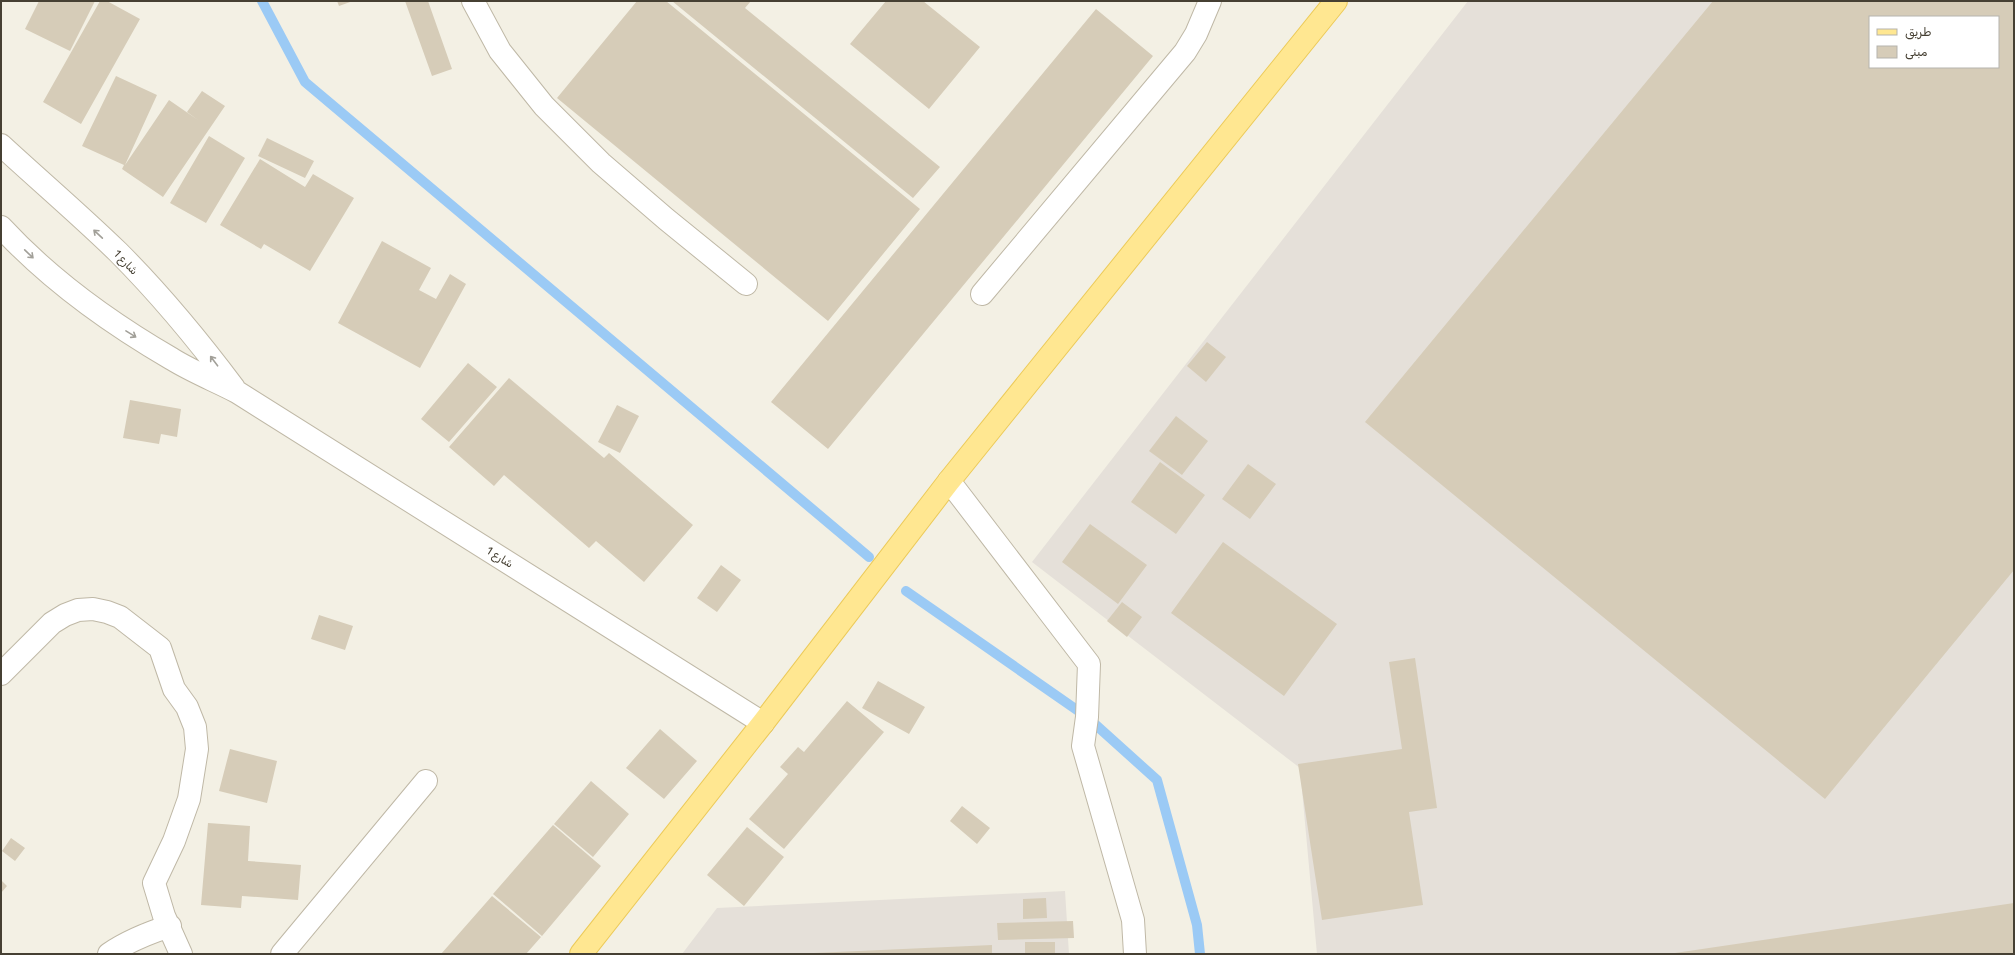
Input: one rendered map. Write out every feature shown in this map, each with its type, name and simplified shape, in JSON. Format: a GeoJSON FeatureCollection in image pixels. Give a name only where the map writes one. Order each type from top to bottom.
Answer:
{"type":"FeatureCollection","features":[{"type":"Feature","properties":{"kind":"main road"},"geometry":{"type":"LineString","coordinates":[[581,954],[763,723],[949,481],[1336,1]]}},
{"type":"Feature","properties":{"kind":"street"},"geometry":{"type":"LineString","coordinates":[[473,1],[500,51],[544,106],[601,162],[666,219],[746,284]]}},
{"type":"Feature","properties":{"kind":"street"},"geometry":{"type":"LineString","coordinates":[[982,294],[1185,52],[1196,34],[1210,1]]}},
{"type":"Feature","properties":{"kind":"street","name":"شارع 1"},"geometry":{"type":"LineString","coordinates":[[1,145],[123,257],[200,343],[237,392]]}},
{"type":"Feature","properties":{"kind":"street","name":"شارع 1"},"geometry":{"type":"LineString","coordinates":[[1,227],[54,278],[111,322],[173,360],[237,392],[763,723]]}},
{"type":"Feature","properties":{"kind":"street"},"geometry":{"type":"LineString","coordinates":[[949,481],[1089,664],[1083,746],[1133,920],[1136,954]]}},
{"type":"Feature","properties":{"kind":"street"},"geometry":{"type":"LineString","coordinates":[[1,674],[52,623],[65,615],[78,610],[93,609],[120,617],[160,648],[174,689],[187,707],[195,727],[197,749],[189,799],[174,841],[154,883],[164,916],[170,926],[172,935],[181,954]]}},
{"type":"Feature","properties":{"kind":"street"},"geometry":{"type":"LineString","coordinates":[[282,954],[426,781]]}},
{"type":"Feature","properties":{"kind":"street"},"geometry":{"type":"LineString","coordinates":[[109,954],[124,944],[170,926]]}},
{"type":"Feature","properties":{"kind":"shaded area"},"geometry":{"type":"Polygon","coordinates":[[[1468,1],[2014,1],[2014,954],[1317,954],[1300,768],[1032,562],[1468,1]]]}},
{"type":"Feature","properties":{"kind":"shaded area"},"geometry":{"type":"Polygon","coordinates":[[[1065,891],[1069,954],[682,954],[717,908],[1065,891]]]}},
{"type":"Feature","properties":{"kind":"building"},"geometry":{"type":"Polygon","coordinates":[[[39,1],[95,1],[70,51],[25,29],[39,1]]]}},
{"type":"Feature","properties":{"kind":"building"},"geometry":{"type":"Polygon","coordinates":[[[100,1],[107,1],[140,19],[81,124],[43,102],[100,1]]]}},
{"type":"Feature","properties":{"kind":"building"},"geometry":{"type":"Polygon","coordinates":[[[337,1],[353,1],[339,6],[337,1]]]}},
{"type":"Feature","properties":{"kind":"building"},"geometry":{"type":"Polygon","coordinates":[[[405,1],[428,1],[452,69],[432,76],[405,1]]]}},
{"type":"Feature","properties":{"kind":"building"},"geometry":{"type":"Polygon","coordinates":[[[637,1],[666,1],[920,209],[828,321],[557,98],[637,1]]]}},
{"type":"Feature","properties":{"kind":"building"},"geometry":{"type":"Polygon","coordinates":[[[672,1],[751,1],[745,8],[940,167],[913,198],[672,1]]]}},
{"type":"Feature","properties":{"kind":"building"},"geometry":{"type":"Polygon","coordinates":[[[886,1],[923,1],[980,47],[929,109],[850,44],[886,1]]]}},
{"type":"Feature","properties":{"kind":"building"},"geometry":{"type":"Polygon","coordinates":[[[1713,1],[2014,1],[2014,570],[1825,799],[1365,422],[1713,1]]]}},
{"type":"Feature","properties":{"kind":"building"},"geometry":{"type":"Polygon","coordinates":[[[1096,9],[1153,56],[828,449],[771,402],[1096,9]]]}},
{"type":"Feature","properties":{"kind":"building"},"geometry":{"type":"Polygon","coordinates":[[[116,76],[157,95],[125,165],[169,100],[198,120],[187,112],[202,91],[225,106],[163,197],[122,169],[124,165],[82,146],[116,76]]]}},
{"type":"Feature","properties":{"kind":"building"},"geometry":{"type":"Polygon","coordinates":[[[209,136],[245,158],[206,223],[170,203],[209,136]]]}},
{"type":"Feature","properties":{"kind":"building"},"geometry":{"type":"Polygon","coordinates":[[[267,138],[314,161],[305,178],[258,156],[267,138]]]}},
{"type":"Feature","properties":{"kind":"building"},"geometry":{"type":"Polygon","coordinates":[[[260,159],[305,187],[313,174],[354,198],[310,271],[264,244],[261,249],[220,225],[260,159]]]}},
{"type":"Feature","properties":{"kind":"building"},"geometry":{"type":"Polygon","coordinates":[[[382,241],[431,268],[419,290],[436,299],[450,274],[466,284],[420,368],[338,323],[382,241]]]}},
{"type":"Feature","properties":{"kind":"building"},"geometry":{"type":"Polygon","coordinates":[[[1207,342],[1226,357],[1206,382],[1187,366],[1207,342]]]}},
{"type":"Feature","properties":{"kind":"building"},"geometry":{"type":"Polygon","coordinates":[[[468,363],[497,387],[449,442],[421,419],[468,363]]]}},
{"type":"Feature","properties":{"kind":"building"},"geometry":{"type":"Polygon","coordinates":[[[509,378],[604,458],[609,453],[693,525],[644,582],[596,541],[589,548],[504,475],[494,486],[449,447],[509,378]]]}},
{"type":"Feature","properties":{"kind":"building"},"geometry":{"type":"Polygon","coordinates":[[[130,400],[181,409],[177,437],[161,434],[159,444],[123,438],[130,400]]]}},
{"type":"Feature","properties":{"kind":"building"},"geometry":{"type":"Polygon","coordinates":[[[617,405],[639,416],[620,453],[598,442],[617,405]]]}},
{"type":"Feature","properties":{"kind":"building"},"geometry":{"type":"Polygon","coordinates":[[[1176,416],[1208,441],[1182,475],[1149,451],[1176,416]]]}},
{"type":"Feature","properties":{"kind":"building"},"geometry":{"type":"Polygon","coordinates":[[[1160,462],[1205,495],[1176,534],[1131,502],[1160,462]]]}},
{"type":"Feature","properties":{"kind":"building"},"geometry":{"type":"Polygon","coordinates":[[[1248,464],[1276,484],[1250,519],[1222,499],[1248,464]]]}},
{"type":"Feature","properties":{"kind":"building"},"geometry":{"type":"Polygon","coordinates":[[[1090,524],[1147,565],[1118,604],[1062,562],[1090,524]]]}},
{"type":"Feature","properties":{"kind":"building"},"geometry":{"type":"Polygon","coordinates":[[[1223,542],[1337,624],[1284,696],[1171,613],[1223,542]]]}},
{"type":"Feature","properties":{"kind":"building"},"geometry":{"type":"Polygon","coordinates":[[[721,565],[741,580],[717,612],[697,598],[721,565]]]}},
{"type":"Feature","properties":{"kind":"building"},"geometry":{"type":"Polygon","coordinates":[[[1122,602],[1142,617],[1127,637],[1107,621],[1122,602]]]}},
{"type":"Feature","properties":{"kind":"building"},"geometry":{"type":"Polygon","coordinates":[[[319,615],[353,626],[345,650],[311,639],[319,615]]]}},
{"type":"Feature","properties":{"kind":"building"},"geometry":{"type":"Polygon","coordinates":[[[1415,658],[1437,808],[1409,812],[1423,905],[1322,920],[1298,764],[1402,749],[1389,662],[1415,658]]]}},
{"type":"Feature","properties":{"kind":"building"},"geometry":{"type":"Polygon","coordinates":[[[878,681],[925,707],[909,734],[862,708],[878,681]]]}},
{"type":"Feature","properties":{"kind":"building"},"geometry":{"type":"Polygon","coordinates":[[[847,701],[884,732],[784,849],[749,819],[788,774],[780,767],[798,747],[804,752],[847,701]]]}},
{"type":"Feature","properties":{"kind":"building"},"geometry":{"type":"Polygon","coordinates":[[[660,729],[697,761],[664,799],[626,768],[660,729]]]}},
{"type":"Feature","properties":{"kind":"building"},"geometry":{"type":"Polygon","coordinates":[[[230,749],[277,761],[267,803],[219,791],[230,749]]]}},
{"type":"Feature","properties":{"kind":"building"},"geometry":{"type":"Polygon","coordinates":[[[591,781],[629,814],[593,857],[554,824],[591,781]]]}},
{"type":"Feature","properties":{"kind":"building"},"geometry":{"type":"Polygon","coordinates":[[[962,806],[990,828],[977,844],[950,821],[962,806]]]}},
{"type":"Feature","properties":{"kind":"building"},"geometry":{"type":"Polygon","coordinates":[[[208,823],[250,826],[248,861],[301,865],[298,900],[242,896],[241,908],[201,905],[208,823]]]}},
{"type":"Feature","properties":{"kind":"building"},"geometry":{"type":"Polygon","coordinates":[[[553,825],[601,866],[542,936],[493,894],[553,825]]]}},
{"type":"Feature","properties":{"kind":"building"},"geometry":{"type":"Polygon","coordinates":[[[747,827],[784,857],[744,906],[707,875],[747,827]]]}},
{"type":"Feature","properties":{"kind":"building"},"geometry":{"type":"Polygon","coordinates":[[[11,838],[25,848],[15,861],[2,851],[11,838]]]}},
{"type":"Feature","properties":{"kind":"building"},"geometry":{"type":"Polygon","coordinates":[[[1,880],[7,886],[1,893],[1,880]]]}},
{"type":"Feature","properties":{"kind":"building"},"geometry":{"type":"Polygon","coordinates":[[[492,896],[541,937],[526,954],[441,954],[492,896]]]}},
{"type":"Feature","properties":{"kind":"building"},"geometry":{"type":"Polygon","coordinates":[[[1046,898],[1047,918],[1023,919],[1023,899],[1046,898]]]}},
{"type":"Feature","properties":{"kind":"building"},"geometry":{"type":"Polygon","coordinates":[[[2014,903],[2014,954],[1675,954],[1675,953],[2014,903]]]}},
{"type":"Feature","properties":{"kind":"building"},"geometry":{"type":"Polygon","coordinates":[[[1073,921],[1074,938],[998,940],[997,923],[1073,921]]]}},
{"type":"Feature","properties":{"kind":"building"},"geometry":{"type":"Polygon","coordinates":[[[1025,942],[1055,942],[1055,954],[1025,954],[1025,942]]]}},
{"type":"Feature","properties":{"kind":"building"},"geometry":{"type":"Polygon","coordinates":[[[992,945],[992,954],[814,954],[814,953],[992,945]]]}},
{"type":"Feature","properties":{"kind":"waterway"},"geometry":{"type":"LineString","coordinates":[[262,1],[305,82],[869,557]]}},
{"type":"Feature","properties":{"kind":"waterway"},"geometry":{"type":"LineString","coordinates":[[906,591],[1087,717],[1157,780],[1197,925],[1200,954]]}}]}
